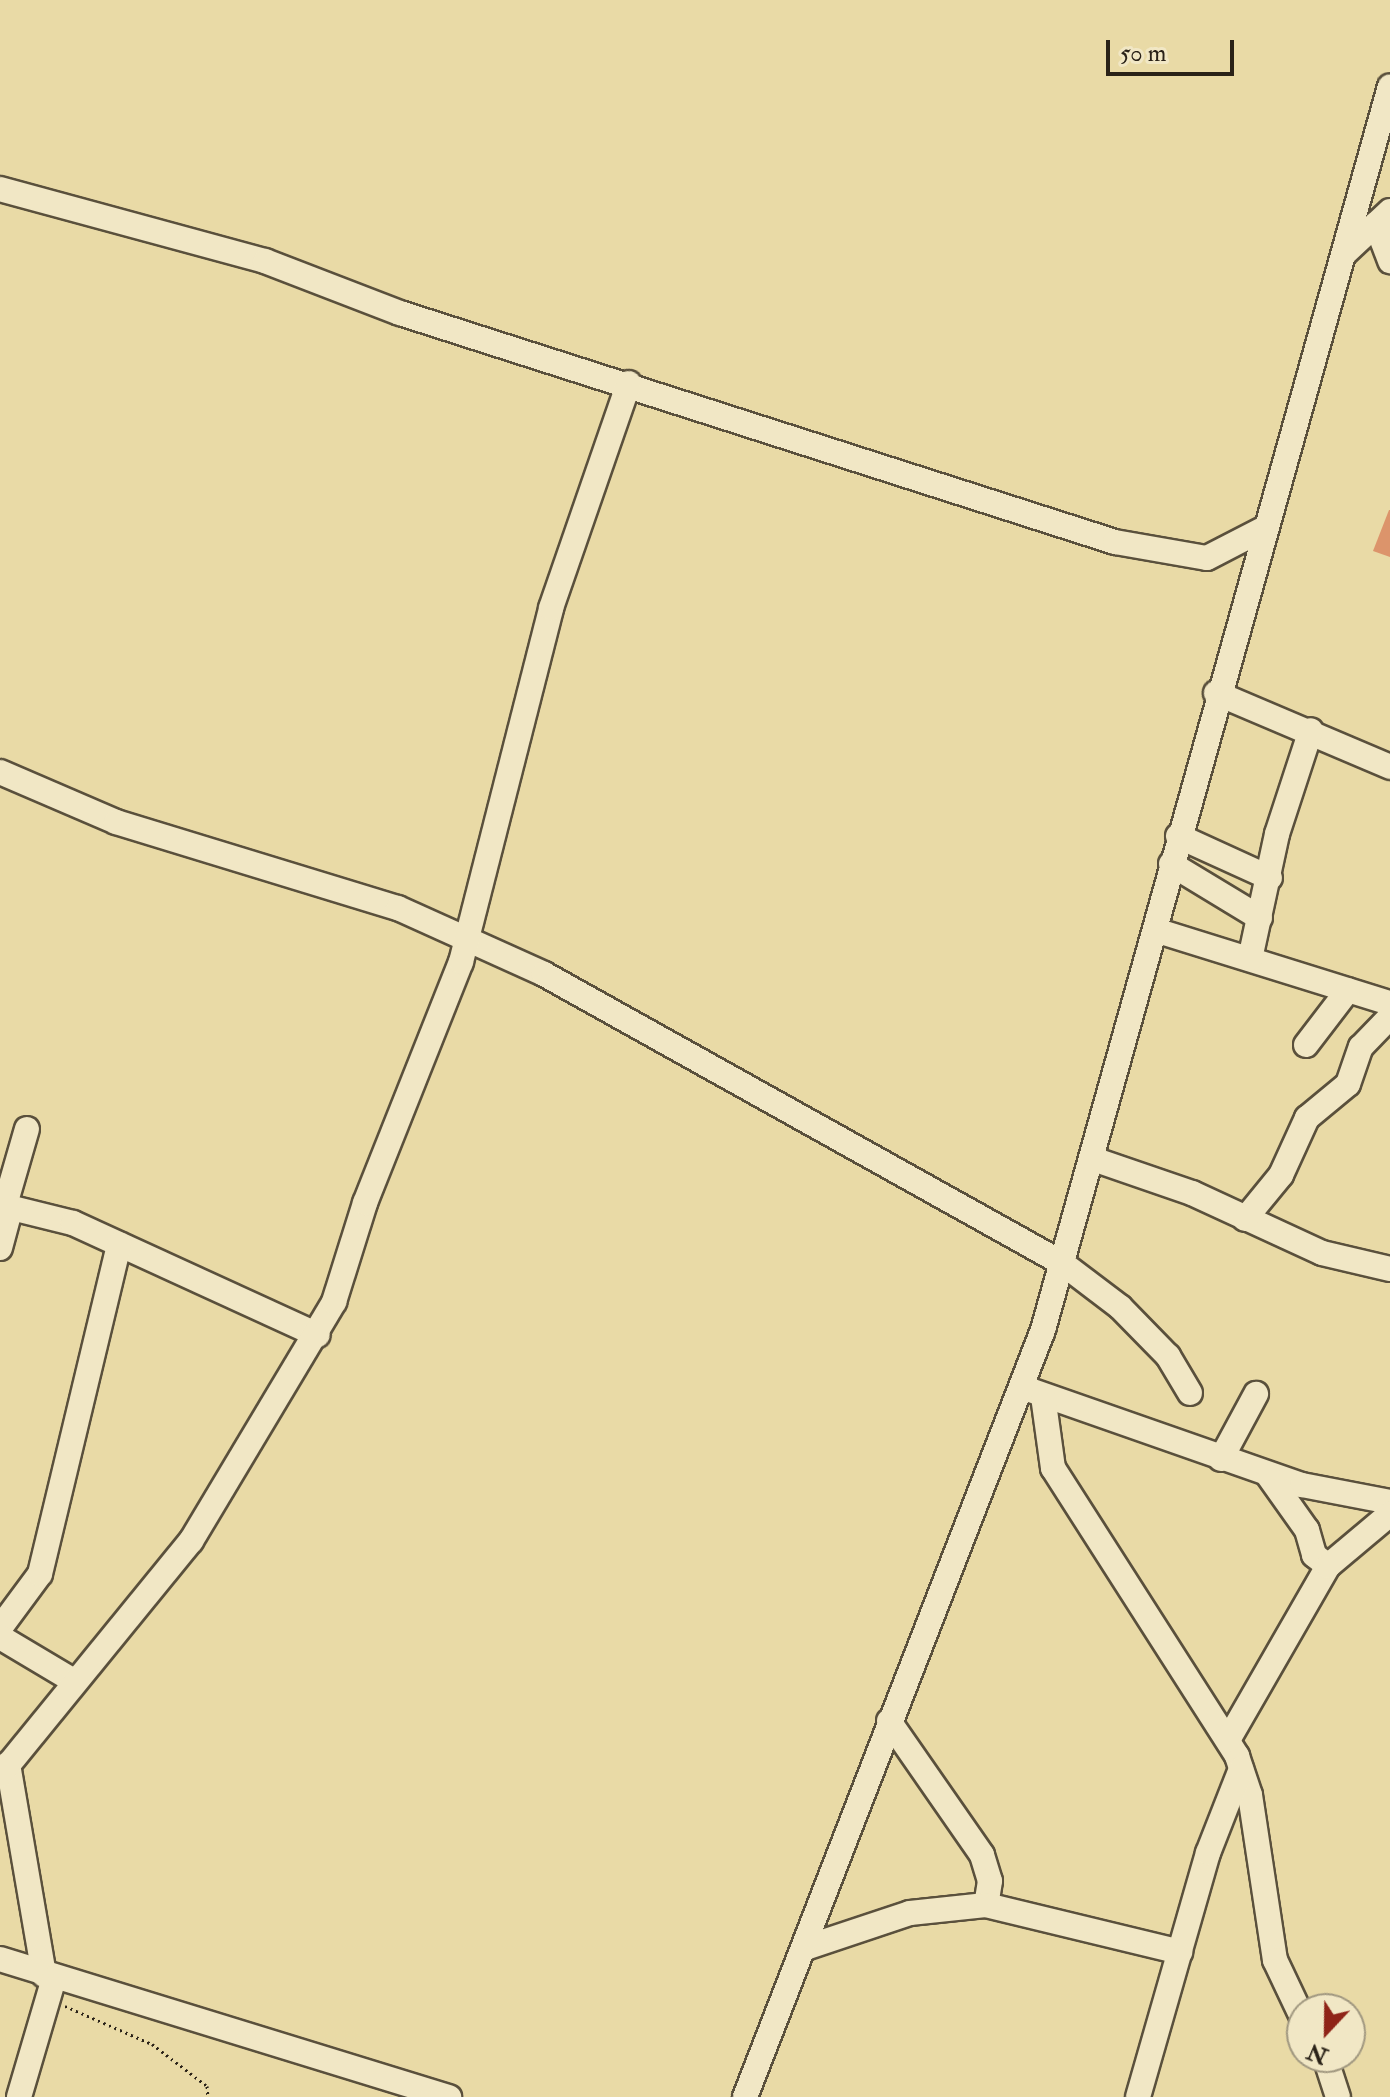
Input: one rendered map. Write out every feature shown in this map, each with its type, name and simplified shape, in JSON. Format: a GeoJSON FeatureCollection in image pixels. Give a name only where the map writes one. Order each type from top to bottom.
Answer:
{"type":"FeatureCollection","features":[{"type":"Feature","properties":{"kind":"street"},"geometry":{"type":"LineString","coordinates":[[745,2097],[1020,1386],[1062,1263],[1155,930],[1216,693],[1390,86]]}},
{"type":"Feature","properties":{"kind":"street"},"geometry":{"type":"LineString","coordinates":[[0,189],[265,261],[400,313],[1179,558],[1207,558],[1265,528]]}},
{"type":"Feature","properties":{"kind":"street"},"geometry":{"type":"LineString","coordinates":[[1342,255],[1383,218]]}},
{"type":"Feature","properties":{"kind":"street"},"geometry":{"type":"LineString","coordinates":[[1383,218],[1390,261]]}},
{"type":"Feature","properties":{"kind":"street"},"geometry":{"type":"LineString","coordinates":[[19,2097],[50,1982],[4,1770],[72,1680],[191,1541],[318,1335],[468,935],[551,608],[629,383]]}},
{"type":"Feature","properties":{"kind":"street"},"geometry":{"type":"LineString","coordinates":[[1216,693],[1311,730],[1390,767]]}},
{"type":"Feature","properties":{"kind":"street"},"geometry":{"type":"LineString","coordinates":[[1250,959],[1311,730]]}},
{"type":"Feature","properties":{"kind":"street"},"geometry":{"type":"LineString","coordinates":[[0,772],[116,822],[468,935],[1062,1263],[1139,1327],[1190,1393]]}},
{"type":"Feature","properties":{"kind":"street"},"geometry":{"type":"LineString","coordinates":[[1178,836],[1270,878]]}},
{"type":"Feature","properties":{"kind":"street"},"geometry":{"type":"LineString","coordinates":[[1171,864],[1260,918]]}},
{"type":"Feature","properties":{"kind":"street"},"geometry":{"type":"LineString","coordinates":[[1155,930],[1250,959],[1345,995],[1390,1003]]}},
{"type":"Feature","properties":{"kind":"street"},"geometry":{"type":"LineString","coordinates":[[1345,995],[1370,1033]]}},
{"type":"Feature","properties":{"kind":"street"},"geometry":{"type":"LineString","coordinates":[[1306,1045],[1345,995]]}},
{"type":"Feature","properties":{"kind":"street"},"geometry":{"type":"LineString","coordinates":[[1245,1219],[1281,1175],[1307,1118],[1348,1084],[1370,1033],[1390,1017]]}},
{"type":"Feature","properties":{"kind":"street"},"geometry":{"type":"LineString","coordinates":[[0,1248],[5,1206],[27,1129]]}},
{"type":"Feature","properties":{"kind":"street"},"geometry":{"type":"LineString","coordinates":[[1093,1159],[1322,1253],[1390,1269]]}},
{"type":"Feature","properties":{"kind":"street"},"geometry":{"type":"LineString","coordinates":[[5,1206],[119,1244],[318,1335]]}},
{"type":"Feature","properties":{"kind":"street"},"geometry":{"type":"LineString","coordinates":[[0,1628],[40,1574],[119,1244]]}},
{"type":"Feature","properties":{"kind":"street"},"geometry":{"type":"LineString","coordinates":[[1020,1386],[1268,1475],[1390,1502]]}},
{"type":"Feature","properties":{"kind":"street"},"geometry":{"type":"LineString","coordinates":[[1221,1459],[1256,1394]]}},
{"type":"Feature","properties":{"kind":"street"},"geometry":{"type":"LineString","coordinates":[[1043,1396],[1053,1468],[1228,1740],[1241,1769],[1275,1960],[1291,1993]]}},
{"type":"Feature","properties":{"kind":"street"},"geometry":{"type":"LineString","coordinates":[[1268,1475],[1307,1530],[1314,1555],[1328,1566]]}},
{"type":"Feature","properties":{"kind":"street"},"geometry":{"type":"LineString","coordinates":[[1228,1740],[1328,1566],[1390,1514]]}},
{"type":"Feature","properties":{"kind":"street"},"geometry":{"type":"LineString","coordinates":[[0,1637],[72,1680]]}},
{"type":"Feature","properties":{"kind":"street"},"geometry":{"type":"LineString","coordinates":[[889,1721],[982,1855],[990,1881],[986,1905]]}},
{"type":"Feature","properties":{"kind":"street"},"geometry":{"type":"LineString","coordinates":[[1138,2097],[1180,1952],[1241,1769]]}},
{"type":"Feature","properties":{"kind":"street"},"geometry":{"type":"LineString","coordinates":[[805,1948],[910,1913],[986,1905],[1180,1952]]}},
{"type":"Feature","properties":{"kind":"street"},"geometry":{"type":"LineString","coordinates":[[0,1959],[50,1982],[449,2097]]}},
{"type":"Feature","properties":{"kind":"street"},"geometry":{"type":"LineString","coordinates":[[1330,2073],[1338,2097]]}},
{"type":"Feature","properties":{"kind":"path"},"geometry":{"type":"LineString","coordinates":[[50,1982],[152,2044],[207,2086],[208,2097]]}},
{"type":"Feature","properties":{"kind":"building"},"geometry":{"type":"Polygon","coordinates":[[[1390,510],[1390,557],[1373,551],[1390,510]]]}}]}
